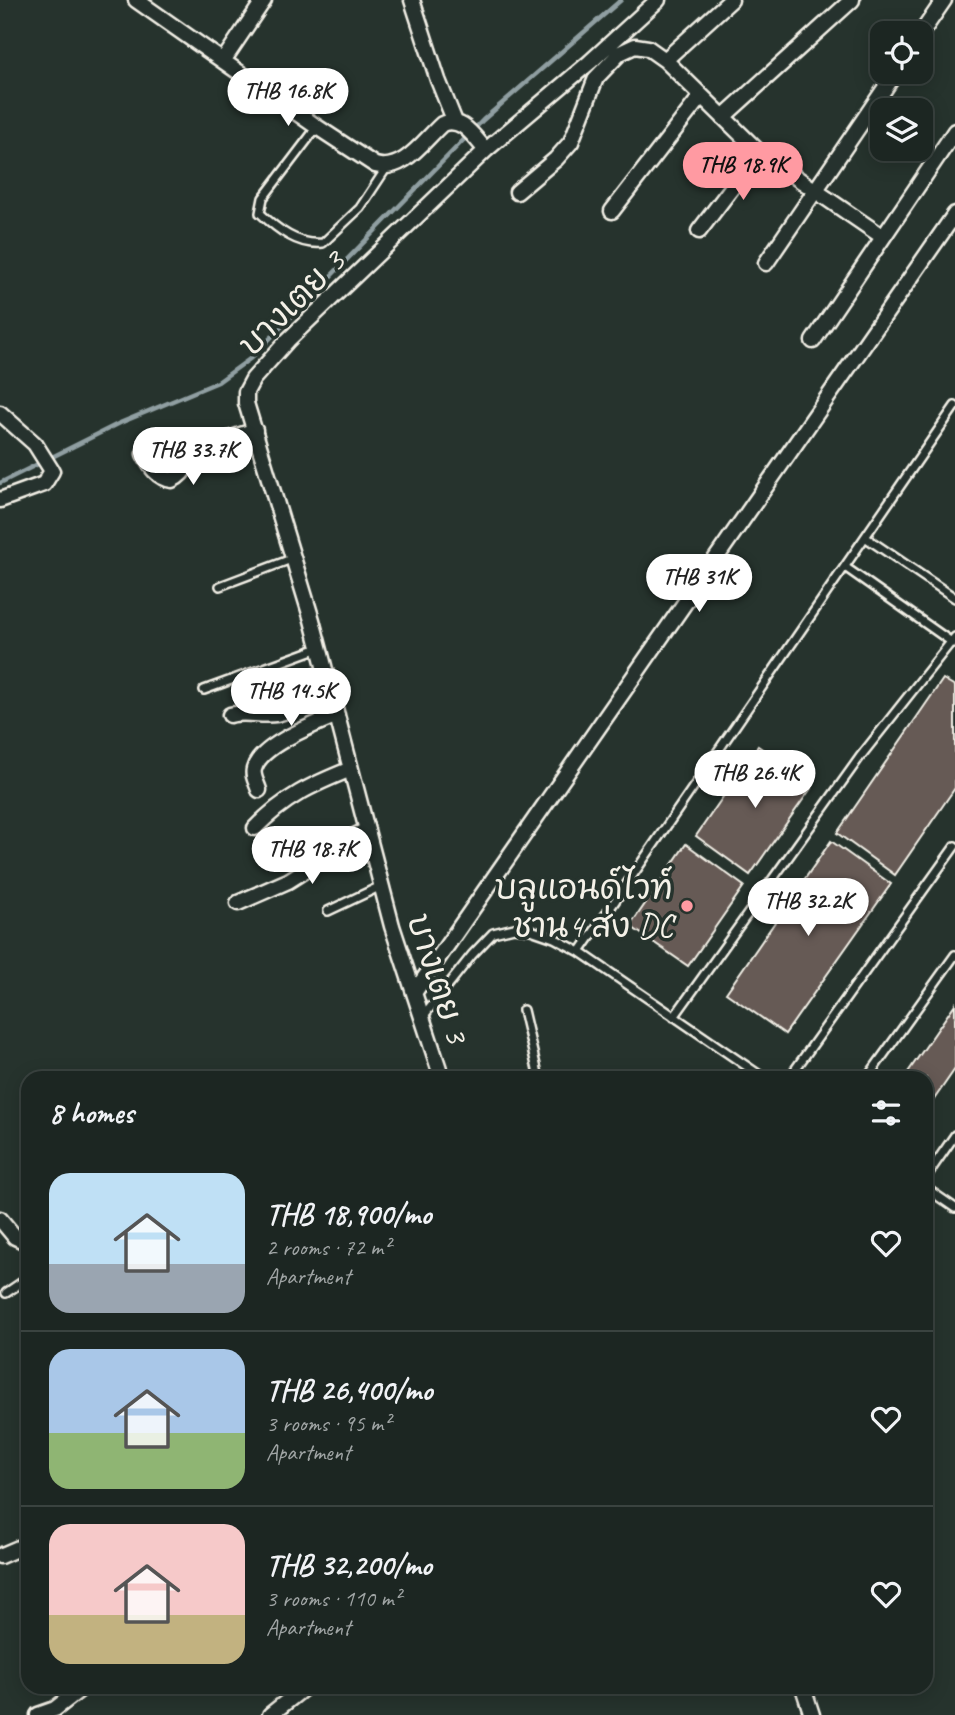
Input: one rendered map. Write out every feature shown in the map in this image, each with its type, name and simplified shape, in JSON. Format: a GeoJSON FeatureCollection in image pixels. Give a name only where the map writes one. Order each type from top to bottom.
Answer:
{"type":"FeatureCollection","features":[{"type":"Feature","properties":{"kind":"street"},"geometry":{"type":"LineString","coordinates":[[136,0],[375,165],[387,167],[405,159],[442,124],[460,124]]}},
{"type":"Feature","properties":{"kind":"street"},"geometry":{"type":"LineString","coordinates":[[223,61],[264,0]]}},
{"type":"Feature","properties":{"kind":"street"},"geometry":{"type":"LineString","coordinates":[[412,0],[438,80],[460,124],[481,145]]}},
{"type":"Feature","properties":{"kind":"street","name":"บางเตย 3"},"geometry":{"type":"LineString","coordinates":[[440,1071],[382,886],[319,648],[246,403],[246,392],[253,379],[288,340],[481,145],[590,62],[658,0]]}},
{"type":"Feature","properties":{"kind":"street"},"geometry":{"type":"LineString","coordinates":[[665,60],[731,0]]}},
{"type":"Feature","properties":{"kind":"street"},"geometry":{"type":"LineString","coordinates":[[723,117],[852,0]]}},
{"type":"Feature","properties":{"kind":"street"},"geometry":{"type":"LineString","coordinates":[[930,21],[944,0]]}},
{"type":"Feature","properties":{"kind":"street"},"geometry":{"type":"LineString","coordinates":[[517,192],[556,159],[571,142],[596,78],[620,53],[635,46],[648,48],[665,60],[759,152],[883,237]]}},
{"type":"Feature","properties":{"kind":"street"},"geometry":{"type":"LineString","coordinates":[[766,264],[888,84]]}},
{"type":"Feature","properties":{"kind":"street"},"geometry":{"type":"LineString","coordinates":[[612,211],[701,96]]}},
{"type":"Feature","properties":{"kind":"street"},"geometry":{"type":"LineString","coordinates":[[813,341],[955,131]]}},
{"type":"Feature","properties":{"kind":"street"},"geometry":{"type":"LineString","coordinates":[[699,231],[759,152]]}},
{"type":"Feature","properties":{"kind":"street"},"geometry":{"type":"LineString","coordinates":[[414,993],[955,214]]}},
{"type":"Feature","properties":{"kind":"street"},"geometry":{"type":"LineString","coordinates":[[0,413],[42,453],[52,471],[44,484],[0,500]]}},
{"type":"Feature","properties":{"kind":"street"},"geometry":{"type":"LineString","coordinates":[[144,454],[156,472],[163,478],[172,480],[186,470],[191,459],[199,453],[255,430]]}},
{"type":"Feature","properties":{"kind":"street"},"geometry":{"type":"LineString","coordinates":[[230,715],[250,712],[272,716],[282,713],[293,706],[309,678],[326,674]]}},
{"type":"Feature","properties":{"kind":"street"},"geometry":{"type":"LineString","coordinates":[[259,790],[254,776],[254,768],[259,759],[272,748],[337,715]]}},
{"type":"Feature","properties":{"kind":"street"},"geometry":{"type":"LineString","coordinates":[[255,828],[274,808],[293,795],[351,769]]}},
{"type":"Feature","properties":{"kind":"street"},"geometry":{"type":"LineString","coordinates":[[239,903],[288,881],[307,869],[322,851],[367,830]]}},
{"type":"Feature","properties":{"kind":"street"},"geometry":{"type":"LineString","coordinates":[[0,1219],[15,1237],[21,1240]]}},
{"type":"Feature","properties":{"kind":"street"},"geometry":{"type":"LineString","coordinates":[[0,1556],[21,1547]]}},
{"type":"Feature","properties":{"kind":"street"},"geometry":{"type":"LineString","coordinates":[[38,1715],[55,1709],[74,1694]]}},
{"type":"Feature","properties":{"kind":"street"},"geometry":{"type":"LineString","coordinates":[[270,1715],[296,1694]]}},
{"type":"Feature","properties":{"kind":"street"},"geometry":{"type":"LineString","coordinates":[[805,1694],[812,1715]]}},
{"type":"Feature","properties":{"kind":"lane"},"geometry":{"type":"LineString","coordinates":[[317,127],[259,207],[260,213],[293,239],[309,244],[323,243],[360,208],[387,167]]}},
{"type":"Feature","properties":{"kind":"lane"},"geometry":{"type":"LineString","coordinates":[[580,953],[955,406]]}},
{"type":"Feature","properties":{"kind":"lane"},"geometry":{"type":"LineString","coordinates":[[865,537],[955,598]]}},
{"type":"Feature","properties":{"kind":"lane"},"geometry":{"type":"LineString","coordinates":[[220,586],[293,558]]}},
{"type":"Feature","properties":{"kind":"lane"},"geometry":{"type":"LineString","coordinates":[[674,1017],[860,757],[954,641],[845,567]]}},
{"type":"Feature","properties":{"kind":"lane"},"geometry":{"type":"LineString","coordinates":[[204,690],[319,648]]}},
{"type":"Feature","properties":{"kind":"lane"},"geometry":{"type":"LineString","coordinates":[[794,1071],[955,846]]}},
{"type":"Feature","properties":{"kind":"lane"},"geometry":{"type":"LineString","coordinates":[[328,911],[382,886]]}},
{"type":"Feature","properties":{"kind":"lane"},"geometry":{"type":"LineString","coordinates":[[422,1018],[493,933],[514,928],[531,930],[554,938],[580,953],[754,1071]]}},
{"type":"Feature","properties":{"kind":"lane"},"geometry":{"type":"LineString","coordinates":[[872,1071],[955,955]]}},
{"type":"Feature","properties":{"kind":"lane"},"geometry":{"type":"LineString","coordinates":[[523,1010],[537,1071]]}},
{"type":"Feature","properties":{"kind":"lane"},"geometry":{"type":"LineString","coordinates":[[933,1167],[955,1135]]}},
{"type":"Feature","properties":{"kind":"lane"},"geometry":{"type":"LineString","coordinates":[[933,1193],[955,1208]]}},
{"type":"Feature","properties":{"kind":"lane"},"geometry":{"type":"LineString","coordinates":[[6,1293],[21,1283]]}},
{"type":"Feature","properties":{"kind":"building"},"geometry":{"type":"Polygon","coordinates":[[[943,679],[955,686],[955,788],[895,875],[837,833],[943,679]]]}},
{"type":"Feature","properties":{"kind":"building"},"geometry":{"type":"Polygon","coordinates":[[[758,746],[814,784],[750,875],[696,836],[758,746]]]}},
{"type":"Feature","properties":{"kind":"building"},"geometry":{"type":"Polygon","coordinates":[[[831,841],[891,884],[785,1034],[726,993],[831,841]]]}},
{"type":"Feature","properties":{"kind":"building","name":"บลูแอนด์ไวท์ ชาน4 ส่ง DC"},"geometry":{"type":"Polygon","coordinates":[[[686,844],[744,886],[688,966],[630,926],[686,844]]]}},
{"type":"Feature","properties":{"kind":"building"},"geometry":{"type":"Polygon","coordinates":[[[955,1004],[955,1069],[933,1101],[933,1071],[909,1071],[955,1004]]]}},
{"type":"Feature","properties":{"kind":"waterway"},"geometry":{"type":"LineString","coordinates":[[0,483],[120,423],[218,382],[251,358],[483,120],[621,0]]}},
{"type":"Feature","properties":{"kind":"place","name":"บลูแอนด์ไวท์ ชาน4 ส่ง DC"},"geometry":{"type":"Point","coordinates":[687,906]}}]}
